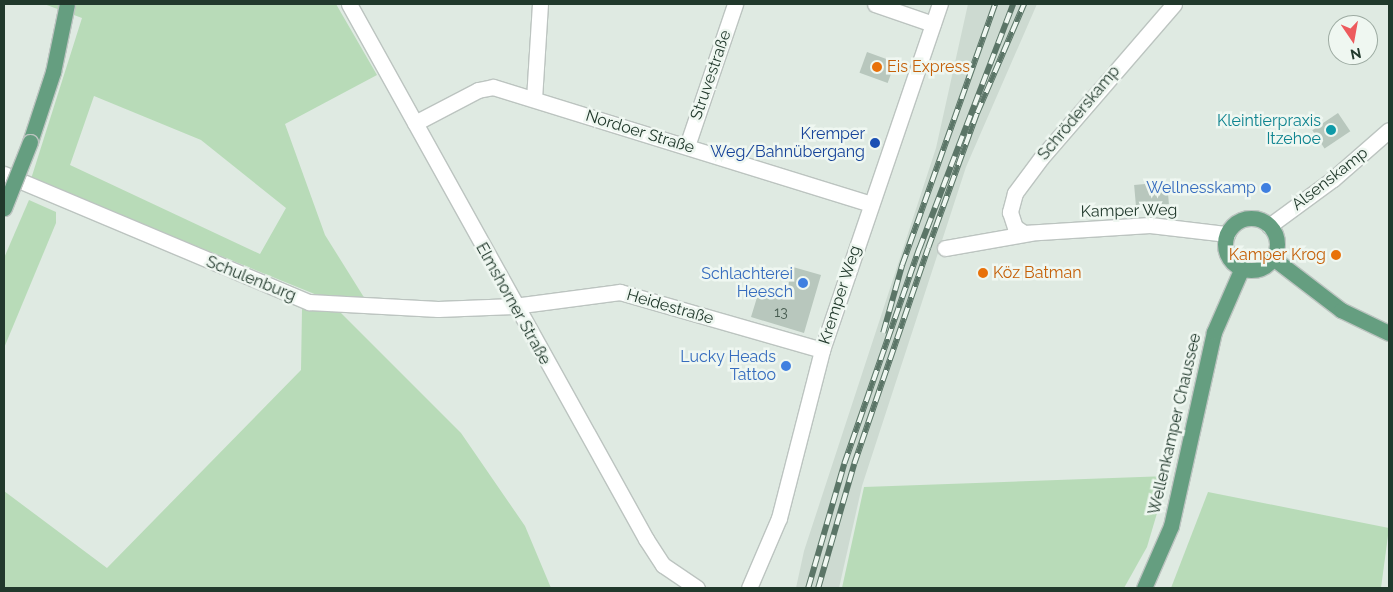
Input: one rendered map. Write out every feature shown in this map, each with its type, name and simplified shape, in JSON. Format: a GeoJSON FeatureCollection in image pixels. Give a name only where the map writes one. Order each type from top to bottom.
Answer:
{"type":"FeatureCollection","features":[{"type":"Feature","properties":{"kind":"main road"},"geometry":{"type":"LineString","coordinates":[[4,208],[30,142],[53,72],[67,4]]}},
{"type":"Feature","properties":{"kind":"main road"},"geometry":{"type":"LineString","coordinates":[[1245,219],[1269,226],[1277,241],[1273,258],[1261,268],[1242,268],[1227,254],[1227,234],[1245,219]]}},
{"type":"Feature","properties":{"kind":"main road"},"geometry":{"type":"LineString","coordinates":[[1273,258],[1341,310],[1389,333]]}},
{"type":"Feature","properties":{"kind":"main road","name":"Wellenkamper Chaussee"},"geometry":{"type":"LineString","coordinates":[[1144,588],[1171,526],[1214,332],[1242,268]]}},
{"type":"Feature","properties":{"kind":"street","name":"Elmshorner Straße"},"geometry":{"type":"LineString","coordinates":[[349,4],[514,306],[655,553],[675,575],[697,588]]}},
{"type":"Feature","properties":{"kind":"street"},"geometry":{"type":"LineString","coordinates":[[534,99],[540,4]]}},
{"type":"Feature","properties":{"kind":"street","name":"Struvestraße"},"geometry":{"type":"LineString","coordinates":[[687,146],[735,4]]}},
{"type":"Feature","properties":{"kind":"street"},"geometry":{"type":"LineString","coordinates":[[875,4],[933,24]]}},
{"type":"Feature","properties":{"kind":"street","name":"Kremper Weg"},"geometry":{"type":"LineString","coordinates":[[750,588],[779,518],[822,350],[870,204],[940,4]]}},
{"type":"Feature","properties":{"kind":"street","name":"Schröderskamp"},"geometry":{"type":"LineString","coordinates":[[1024,232],[1010,212],[1015,193],[1174,4]]}},
{"type":"Feature","properties":{"kind":"street","name":"Nordoer Straße"},"geometry":{"type":"LineString","coordinates":[[415,123],[486,87],[534,99],[870,204]]}},
{"type":"Feature","properties":{"kind":"street","name":"Alsenskamp"},"geometry":{"type":"LineString","coordinates":[[1269,226],[1333,179],[1389,130]]}},
{"type":"Feature","properties":{"kind":"street","name":"Schulenburg"},"geometry":{"type":"LineString","coordinates":[[4,174],[302,300],[373,308],[514,306]]}},
{"type":"Feature","properties":{"kind":"street","name":"Kamper Weg"},"geometry":{"type":"LineString","coordinates":[[945,248],[1024,232],[1150,225],[1227,234]]}},
{"type":"Feature","properties":{"kind":"street","name":"Heidestraße"},"geometry":{"type":"LineString","coordinates":[[514,306],[620,292],[822,350]]}},
{"type":"Feature","properties":{"kind":"shaded area"},"geometry":{"type":"Polygon","coordinates":[[[968,4],[1037,4],[966,167],[862,486],[839,588],[796,588],[804,551],[936,148],[968,4]]]}},
{"type":"Feature","properties":{"kind":"green space"},"geometry":{"type":"Polygon","coordinates":[[[44,4],[336,4],[377,75],[285,124],[325,235],[365,299],[317,295],[31,179],[82,18],[44,4]],[[94,96],[70,165],[260,254],[286,208],[201,140],[94,96]]]}},
{"type":"Feature","properties":{"kind":"green space"},"geometry":{"type":"Polygon","coordinates":[[[29,200],[56,212],[56,223],[4,348],[4,258],[29,200]]]}},
{"type":"Feature","properties":{"kind":"green space"},"geometry":{"type":"Polygon","coordinates":[[[302,309],[340,312],[461,433],[525,526],[551,588],[4,588],[4,491],[107,568],[301,370],[302,309]]]}},
{"type":"Feature","properties":{"kind":"green space"},"geometry":{"type":"Polygon","coordinates":[[[1168,476],[1147,547],[1124,588],[842,588],[864,487],[1168,476]]]}},
{"type":"Feature","properties":{"kind":"green space"},"geometry":{"type":"Polygon","coordinates":[[[1208,492],[1389,528],[1381,588],[1171,588],[1208,492]]]}},
{"type":"Feature","properties":{"kind":"building","name":"Eis Express"},"geometry":{"type":"Polygon","coordinates":[[[867,52],[895,62],[888,83],[859,73],[867,52]]]}},
{"type":"Feature","properties":{"kind":"building","name":"Kleintierpraxis Itzehoe"},"geometry":{"type":"Polygon","coordinates":[[[1338,113],[1350,131],[1325,149],[1312,130],[1338,113]]]}},
{"type":"Feature","properties":{"kind":"building"},"geometry":{"type":"Polygon","coordinates":[[[1167,182],[1169,204],[1136,207],[1134,185],[1167,182]]]}},
{"type":"Feature","properties":{"kind":"building"},"geometry":{"type":"Polygon","coordinates":[[[793,267],[821,275],[804,333],[751,317],[759,291],[784,298],[793,267]]]}},
{"type":"Feature","properties":{"kind":"railway"},"geometry":{"type":"LineString","coordinates":[[883,333],[902,265],[995,4]]}},
{"type":"Feature","properties":{"kind":"railway"},"geometry":{"type":"LineString","coordinates":[[808,588],[844,464],[919,249],[1013,4]]}},
{"type":"Feature","properties":{"kind":"railway"},"geometry":{"type":"LineString","coordinates":[[818,588],[854,464],[928,248],[977,113],[1024,4]]}},
{"type":"Feature","properties":{"kind":"place","name":"Eis Express"},"geometry":{"type":"Point","coordinates":[877,67]}},
{"type":"Feature","properties":{"kind":"place","name":"Kleintierpraxis Itzehoe"},"geometry":{"type":"Point","coordinates":[1331,130]}},
{"type":"Feature","properties":{"kind":"place","name":"Kremper Weg/Bahnübergang"},"geometry":{"type":"Point","coordinates":[875,143]}},
{"type":"Feature","properties":{"kind":"place","name":"Wellnesskamp"},"geometry":{"type":"Point","coordinates":[1266,188]}},
{"type":"Feature","properties":{"kind":"place","name":"Kamper Krog"},"geometry":{"type":"Point","coordinates":[1336,255]}},
{"type":"Feature","properties":{"kind":"place","name":"Köz Batman"},"geometry":{"type":"Point","coordinates":[983,273]}},
{"type":"Feature","properties":{"kind":"place","name":"Schlachterei Heesch"},"geometry":{"type":"Point","coordinates":[803,283]}},
{"type":"Feature","properties":{"kind":"place","name":"Lucky Heads Tattoo"},"geometry":{"type":"Point","coordinates":[786,366]}}]}
